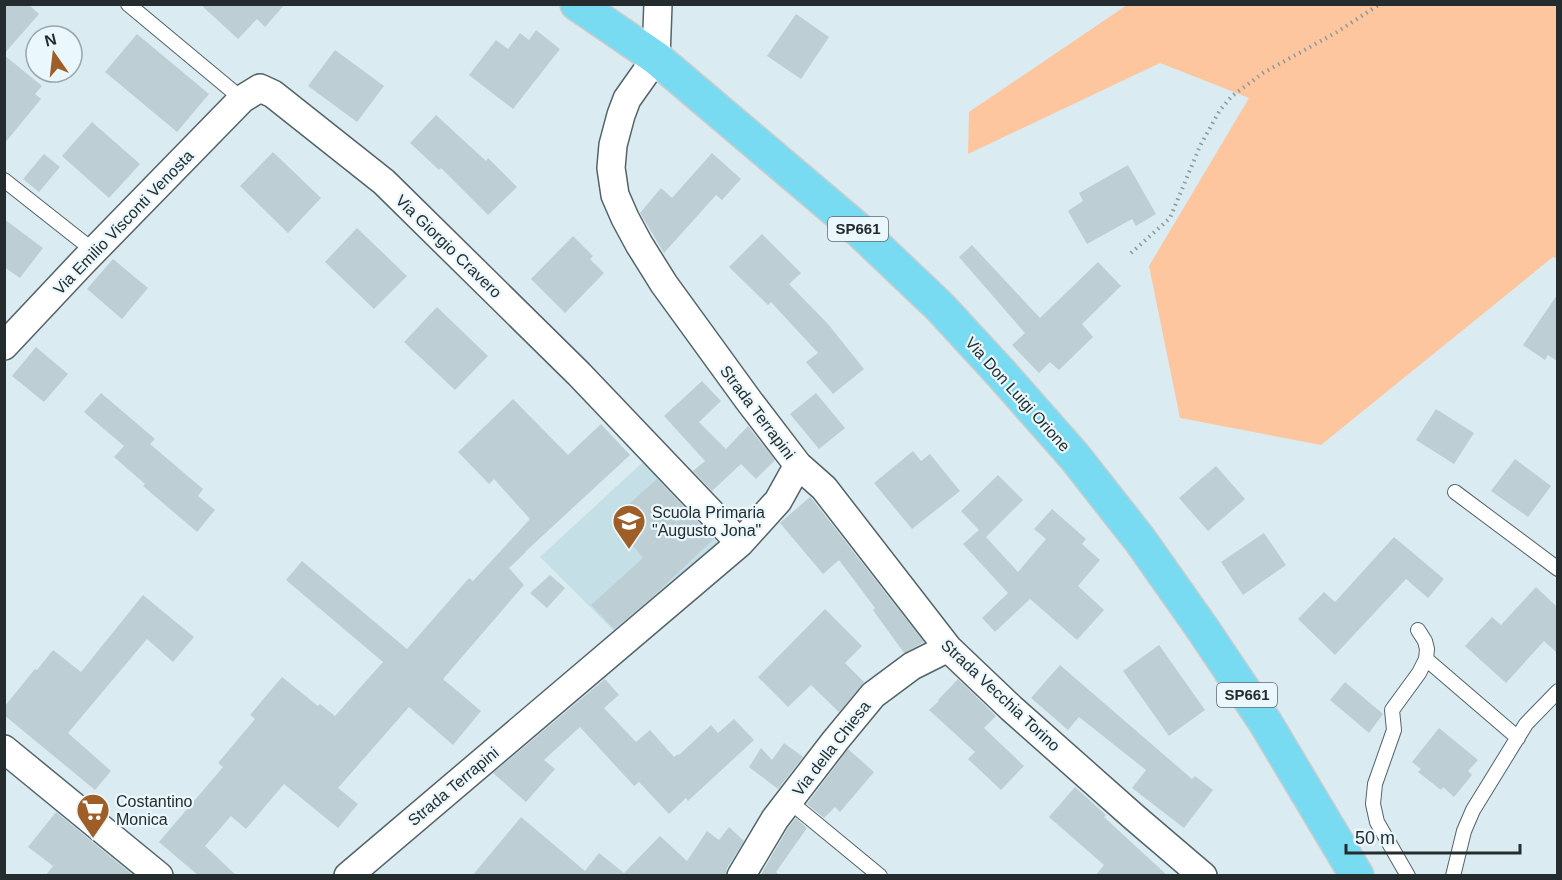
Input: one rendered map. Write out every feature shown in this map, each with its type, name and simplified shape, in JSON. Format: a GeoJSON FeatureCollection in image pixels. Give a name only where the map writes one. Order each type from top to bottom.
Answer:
{"type":"FeatureCollection","features":[{"type":"Feature","properties":{"kind":"main road","name":"Via Don Luigi Orione"},"geometry":{"type":"LineString","coordinates":[[577,4],[656,58],[860,231],[940,307],[1074,456],[1202,628],[1265,722],[1356,876]]}},
{"type":"Feature","properties":{"kind":"street"},"geometry":{"type":"LineString","coordinates":[[656,58],[658,4]]}},
{"type":"Feature","properties":{"kind":"street","name":"Strada Terrapini"},"geometry":{"type":"LineString","coordinates":[[348,876],[740,543],[778,501],[798,465],[664,284],[639,244],[615,195],[611,168],[613,145],[621,115],[627,99],[656,58]]}},
{"type":"Feature","properties":{"kind":"street","name":"Via Giorgio Cravero"},"geometry":{"type":"LineString","coordinates":[[242,99],[260,88],[273,94],[384,182],[579,374],[740,543]]}},
{"type":"Feature","properties":{"kind":"street","name":"Via Emilio Visconti Venosta"},"geometry":{"type":"LineString","coordinates":[[4,346],[242,99]]}},
{"type":"Feature","properties":{"kind":"street","name":"Strada Vecchia Torino"},"geometry":{"type":"LineString","coordinates":[[798,465],[824,488],[948,648],[1011,708],[1203,876]]}},
{"type":"Feature","properties":{"kind":"street","name":"Via della Chiesa"},"geometry":{"type":"LineString","coordinates":[[741,876],[775,819],[873,694],[912,666],[948,648]]}},
{"type":"Feature","properties":{"kind":"street"},"geometry":{"type":"LineString","coordinates":[[4,749],[159,876]]}},
{"type":"Feature","properties":{"kind":"lane"},"geometry":{"type":"LineString","coordinates":[[128,4],[242,99]]}},
{"type":"Feature","properties":{"kind":"lane"},"geometry":{"type":"LineString","coordinates":[[4,180],[94,251]]}},
{"type":"Feature","properties":{"kind":"lane"},"geometry":{"type":"LineString","coordinates":[[1455,492],[1557,568]]}},
{"type":"Feature","properties":{"kind":"lane"},"geometry":{"type":"LineString","coordinates":[[1408,876],[1377,822],[1373,804],[1375,784],[1394,730],[1392,710],[1419,673],[1426,659],[1427,648],[1418,630]]}},
{"type":"Feature","properties":{"kind":"lane"},"geometry":{"type":"LineString","coordinates":[[1426,659],[1518,738]]}},
{"type":"Feature","properties":{"kind":"lane"},"geometry":{"type":"LineString","coordinates":[[1453,876],[1464,831],[1473,810],[1526,724],[1557,691]]}},
{"type":"Feature","properties":{"kind":"lane"},"geometry":{"type":"LineString","coordinates":[[789,801],[880,876]]}},
{"type":"Feature","properties":{"kind":"path"},"geometry":{"type":"LineString","coordinates":[[1131,253],[1170,218],[1200,146],[1220,110],[1232,96],[1263,73],[1337,32],[1380,4]]}},
{"type":"Feature","properties":{"kind":"shaded area"},"geometry":{"type":"Polygon","coordinates":[[[1127,5],[1557,5],[1557,259],[1553,257],[1321,445],[1180,418],[1149,266],[1249,98],[1160,63],[968,154],[969,112],[1127,5]]]}},
{"type":"Feature","properties":{"kind":"shaded area","name":"Scuola Primaria \"Augusto Jona\""},"geometry":{"type":"Polygon","coordinates":[[[643,462],[718,543],[618,635],[540,557],[643,462]]]}},
{"type":"Feature","properties":{"kind":"building"},"geometry":{"type":"Polygon","coordinates":[[[4,4],[28,4],[39,14],[30,24],[24,24],[24,31],[4,54],[4,4]]]}},
{"type":"Feature","properties":{"kind":"building"},"geometry":{"type":"Polygon","coordinates":[[[200,4],[285,4],[265,27],[257,19],[238,39],[200,4]]]}},
{"type":"Feature","properties":{"kind":"building"},"geometry":{"type":"Polygon","coordinates":[[[796,14],[829,37],[801,79],[767,56],[796,14]]]}},
{"type":"Feature","properties":{"kind":"building"},"geometry":{"type":"Polygon","coordinates":[[[536,30],[560,49],[513,109],[469,75],[496,40],[508,49],[520,33],[529,40],[536,30]]]}},
{"type":"Feature","properties":{"kind":"building"},"geometry":{"type":"Polygon","coordinates":[[[137,34],[209,94],[177,132],[105,72],[137,34]]]}},
{"type":"Feature","properties":{"kind":"building"},"geometry":{"type":"Polygon","coordinates":[[[335,50],[384,86],[357,122],[308,86],[335,50]]]}},
{"type":"Feature","properties":{"kind":"building"},"geometry":{"type":"Polygon","coordinates":[[[4,55],[24,71],[24,84],[42,86],[35,94],[41,99],[4,144],[4,55]]]}},
{"type":"Feature","properties":{"kind":"building"},"geometry":{"type":"Polygon","coordinates":[[[436,115],[486,161],[488,158],[517,187],[488,215],[441,168],[439,170],[410,143],[436,115]]]}},
{"type":"Feature","properties":{"kind":"building"},"geometry":{"type":"Polygon","coordinates":[[[92,122],[140,164],[109,198],[62,156],[92,122]]]}},
{"type":"Feature","properties":{"kind":"building"},"geometry":{"type":"Polygon","coordinates":[[[273,152],[321,198],[288,233],[240,186],[273,152]]]}},
{"type":"Feature","properties":{"kind":"building"},"geometry":{"type":"Polygon","coordinates":[[[712,153],[741,179],[722,200],[716,195],[664,253],[640,213],[661,188],[672,198],[712,153]]]}},
{"type":"Feature","properties":{"kind":"building"},"geometry":{"type":"Polygon","coordinates":[[[44,154],[60,167],[39,192],[23,179],[44,154]]]}},
{"type":"Feature","properties":{"kind":"building"},"geometry":{"type":"Polygon","coordinates":[[[1128,165],[1156,214],[1136,226],[1132,219],[1087,244],[1068,211],[1083,201],[1079,193],[1128,165]]]}},
{"type":"Feature","properties":{"kind":"building"},"geometry":{"type":"Polygon","coordinates":[[[4,219],[43,248],[20,278],[4,267],[4,219]]]}},
{"type":"Feature","properties":{"kind":"building"},"geometry":{"type":"Polygon","coordinates":[[[357,228],[407,276],[374,309],[325,262],[357,228]]]}},
{"type":"Feature","properties":{"kind":"building"},"geometry":{"type":"Polygon","coordinates":[[[762,234],[801,273],[789,284],[828,324],[864,369],[833,394],[806,362],[818,353],[771,302],[768,305],[729,267],[762,234]]]}},
{"type":"Feature","properties":{"kind":"building"},"geometry":{"type":"Polygon","coordinates":[[[573,236],[593,256],[590,259],[604,273],[565,313],[531,279],[573,236]]]}},
{"type":"Feature","properties":{"kind":"building"},"geometry":{"type":"Polygon","coordinates":[[[972,245],[1040,318],[1098,262],[1121,286],[1082,324],[1093,337],[1059,370],[1050,362],[1039,373],[1012,345],[1025,333],[959,257],[972,245]]]}},
{"type":"Feature","properties":{"kind":"building"},"geometry":{"type":"Polygon","coordinates":[[[113,259],[148,288],[122,319],[87,289],[113,259]]]}},
{"type":"Feature","properties":{"kind":"building"},"geometry":{"type":"Polygon","coordinates":[[[1557,295],[1557,361],[1548,355],[1545,360],[1523,345],[1557,295]]]}},
{"type":"Feature","properties":{"kind":"building"},"geometry":{"type":"Polygon","coordinates":[[[437,307],[488,356],[455,390],[404,342],[437,307]]]}},
{"type":"Feature","properties":{"kind":"building"},"geometry":{"type":"Polygon","coordinates":[[[36,347],[68,374],[44,402],[12,376],[36,347]]]}},
{"type":"Feature","properties":{"kind":"building"},"geometry":{"type":"Polygon","coordinates":[[[702,381],[721,401],[699,422],[726,449],[748,426],[775,460],[756,479],[741,464],[712,491],[693,471],[705,461],[664,416],[702,381]]]}},
{"type":"Feature","properties":{"kind":"building"},"geometry":{"type":"Polygon","coordinates":[[[101,393],[155,439],[150,444],[203,489],[198,496],[215,510],[197,532],[143,486],[145,484],[114,457],[124,446],[84,412],[101,393]]]}},
{"type":"Feature","properties":{"kind":"building"},"geometry":{"type":"Polygon","coordinates":[[[816,393],[845,428],[819,449],[790,414],[816,393]]]}},
{"type":"Feature","properties":{"kind":"building"},"geometry":{"type":"Polygon","coordinates":[[[513,399],[568,455],[601,424],[630,455],[509,568],[524,585],[443,679],[481,711],[453,745],[409,707],[338,788],[358,804],[338,828],[284,784],[246,829],[231,816],[205,846],[237,876],[199,876],[159,842],[223,767],[218,763],[255,719],[250,715],[282,677],[318,706],[320,704],[335,716],[383,662],[286,580],[302,561],[407,649],[469,578],[473,581],[530,519],[494,479],[489,484],[458,452],[513,399]]]}},
{"type":"Feature","properties":{"kind":"building"},"geometry":{"type":"Polygon","coordinates":[[[1436,409],[1474,433],[1454,464],[1416,440],[1436,409]]]}},
{"type":"Feature","properties":{"kind":"building"},"geometry":{"type":"Polygon","coordinates":[[[913,451],[921,461],[930,454],[960,491],[912,529],[874,483],[913,451]]]}},
{"type":"Feature","properties":{"kind":"building"},"geometry":{"type":"Polygon","coordinates":[[[1515,459],[1551,486],[1528,517],[1491,491],[1515,459]]]}},
{"type":"Feature","properties":{"kind":"building"},"geometry":{"type":"Polygon","coordinates":[[[1216,466],[1245,499],[1208,531],[1179,498],[1216,466]]]}},
{"type":"Feature","properties":{"kind":"building"},"geometry":{"type":"Polygon","coordinates":[[[998,475],[1023,500],[986,537],[1018,572],[1046,539],[1034,529],[1052,509],[1086,539],[1082,544],[1100,560],[1078,586],[1104,610],[1077,640],[1030,599],[995,632],[982,618],[1008,593],[963,544],[979,530],[961,511],[998,475]]]}},
{"type":"Feature","properties":{"kind":"building"},"geometry":{"type":"Polygon","coordinates":[[[657,479],[714,539],[648,601],[614,629],[591,605],[643,558],[618,527],[620,512],[657,479]]]}},
{"type":"Feature","properties":{"kind":"building"},"geometry":{"type":"Polygon","coordinates":[[[810,497],[924,642],[904,653],[873,610],[875,608],[839,560],[823,574],[780,523],[810,497]]]}},
{"type":"Feature","properties":{"kind":"building"},"geometry":{"type":"Polygon","coordinates":[[[1264,533],[1286,565],[1243,595],[1221,562],[1264,533]]]}},
{"type":"Feature","properties":{"kind":"building"},"geometry":{"type":"Polygon","coordinates":[[[1394,537],[1444,579],[1428,598],[1406,579],[1335,655],[1298,619],[1324,592],[1335,602],[1394,537]]]}},
{"type":"Feature","properties":{"kind":"building"},"geometry":{"type":"Polygon","coordinates":[[[550,575],[565,588],[547,608],[530,593],[550,575]]]}},
{"type":"Feature","properties":{"kind":"building"},"geometry":{"type":"Polygon","coordinates":[[[1536,587],[1557,607],[1557,653],[1544,641],[1506,683],[1465,646],[1492,617],[1501,625],[1536,587]]]}},
{"type":"Feature","properties":{"kind":"building"},"geometry":{"type":"Polygon","coordinates":[[[143,595],[194,637],[173,662],[147,639],[68,733],[111,771],[95,790],[4,715],[4,707],[53,650],[81,672],[143,595]]]}},
{"type":"Feature","properties":{"kind":"building"},"geometry":{"type":"Polygon","coordinates":[[[825,609],[862,646],[845,663],[864,682],[839,712],[811,685],[788,707],[758,677],[825,609]]]}},
{"type":"Feature","properties":{"kind":"building"},"geometry":{"type":"Polygon","coordinates":[[[1159,645],[1205,710],[1169,736],[1123,671],[1159,645]]]}},
{"type":"Feature","properties":{"kind":"building"},"geometry":{"type":"Polygon","coordinates":[[[1060,665],[1192,779],[1195,776],[1213,790],[1184,828],[1132,788],[1146,770],[1079,717],[1068,730],[1031,698],[1060,665]]]}},
{"type":"Feature","properties":{"kind":"building"},"geometry":{"type":"Polygon","coordinates":[[[605,679],[619,695],[604,708],[636,742],[650,730],[674,757],[711,725],[718,733],[734,719],[754,740],[688,801],[686,798],[669,814],[639,782],[634,786],[580,727],[544,760],[555,769],[526,802],[493,773],[605,679]]]}},
{"type":"Feature","properties":{"kind":"building"},"geometry":{"type":"Polygon","coordinates":[[[958,679],[996,716],[984,728],[1024,766],[1001,790],[968,759],[975,752],[929,710],[958,679]]]}},
{"type":"Feature","properties":{"kind":"building"},"geometry":{"type":"Polygon","coordinates":[[[1345,682],[1383,714],[1369,733],[1330,700],[1345,682]]]}},
{"type":"Feature","properties":{"kind":"building"},"geometry":{"type":"Polygon","coordinates":[[[1439,728],[1478,760],[1468,771],[1472,775],[1454,797],[1443,787],[1441,790],[1418,772],[1421,769],[1412,762],[1439,728]]]}},
{"type":"Feature","properties":{"kind":"building"},"geometry":{"type":"Polygon","coordinates":[[[784,743],[803,757],[778,789],[749,767],[761,748],[772,760],[784,743]]]}},
{"type":"Feature","properties":{"kind":"building"},"geometry":{"type":"Polygon","coordinates":[[[848,749],[874,772],[840,812],[835,807],[824,818],[807,804],[848,749]]]}},
{"type":"Feature","properties":{"kind":"building"},"geometry":{"type":"Polygon","coordinates":[[[1075,787],[1168,876],[1095,876],[1104,865],[1049,817],[1075,787]]]}},
{"type":"Feature","properties":{"kind":"building"},"geometry":{"type":"Polygon","coordinates":[[[56,812],[134,876],[45,876],[53,866],[28,847],[56,812]]]}},
{"type":"Feature","properties":{"kind":"building"},"geometry":{"type":"Polygon","coordinates":[[[521,817],[585,871],[599,853],[624,873],[660,836],[687,861],[707,831],[719,840],[729,827],[744,841],[727,868],[725,876],[472,876],[521,817]]]}},
{"type":"Feature","properties":{"kind":"building"},"geometry":{"type":"Polygon","coordinates":[[[796,818],[807,828],[776,872],[780,876],[760,876],[788,828],[796,818]]]}},
{"type":"Feature","properties":{"kind":"place","name":"Scuola Primaria \"Augusto Jona\""},"geometry":{"type":"Point","coordinates":[629,550]}},
{"type":"Feature","properties":{"kind":"place","name":"Costantino Monica"},"geometry":{"type":"Point","coordinates":[93,839]}}]}
